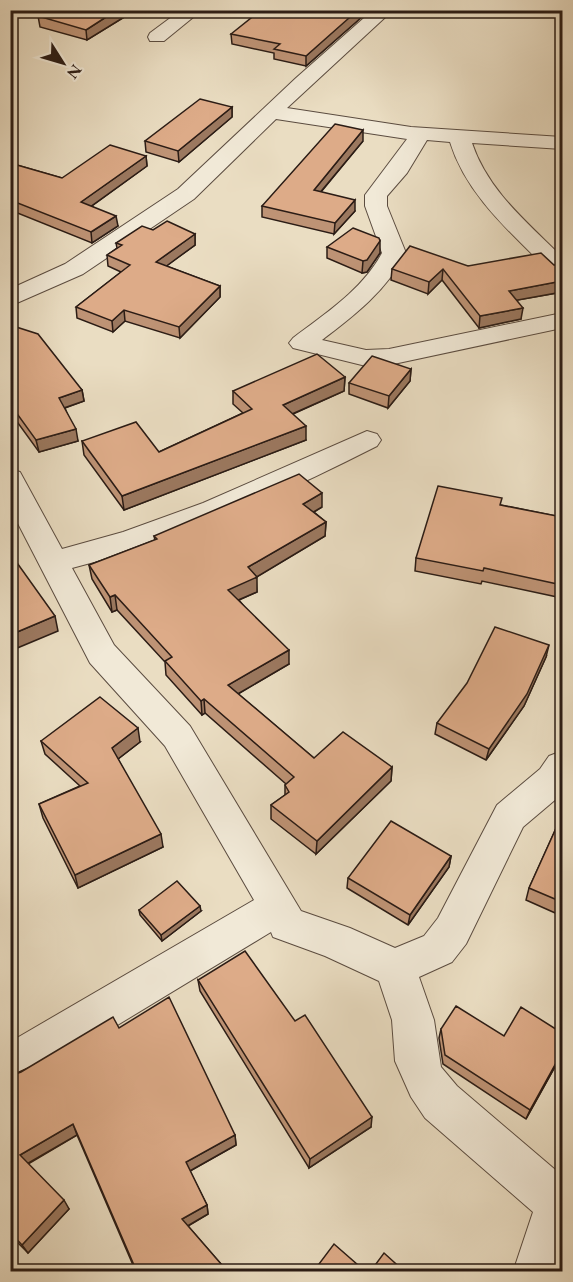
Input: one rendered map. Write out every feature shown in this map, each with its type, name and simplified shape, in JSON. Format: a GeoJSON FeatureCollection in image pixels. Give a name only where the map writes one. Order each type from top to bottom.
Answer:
{"type":"FeatureCollection","features":[{"type":"Feature","properties":{"kind":"street"},"geometry":{"type":"LineString","coordinates":[[157,37],[193,10]]}},
{"type":"Feature","properties":{"kind":"street"},"geometry":{"type":"LineString","coordinates":[[17,291],[74,270],[186,194],[246,139],[271,112],[384,10]]}},
{"type":"Feature","properties":{"kind":"street"},"geometry":{"type":"LineString","coordinates":[[271,112],[421,134],[562,143]]}},
{"type":"Feature","properties":{"kind":"street"},"geometry":{"type":"LineString","coordinates":[[421,134],[399,168],[376,195],[376,206],[394,253],[390,263],[353,303],[302,343],[366,358],[389,357],[562,321]]}},
{"type":"Feature","properties":{"kind":"street"},"geometry":{"type":"LineString","coordinates":[[459,136],[468,166],[483,186],[562,270]]}},
{"type":"Feature","properties":{"kind":"street"},"geometry":{"type":"LineString","coordinates":[[53,562],[140,538],[305,472],[367,440]]}},
{"type":"Feature","properties":{"kind":"street"},"geometry":{"type":"LineString","coordinates":[[11,480],[102,654],[178,736],[194,767],[279,906],[287,924],[336,941],[395,968],[413,1020],[417,1061],[426,1082],[441,1102],[561,1200],[544,1265]]}},
{"type":"Feature","properties":{"kind":"street"},"geometry":{"type":"LineString","coordinates":[[395,968],[438,949],[452,931],[510,816],[553,780],[562,766]]}},
{"type":"Feature","properties":{"kind":"street"},"geometry":{"type":"LineString","coordinates":[[10,1066],[279,906]]}},
{"type":"Feature","properties":{"kind":"building"},"geometry":{"type":"Polygon","coordinates":[[[48,10],[117,10],[86,30],[38,16],[48,10]]]}},
{"type":"Feature","properties":{"kind":"building"},"geometry":{"type":"Polygon","coordinates":[[[261,10],[358,10],[306,56],[274,49],[280,44],[231,34],[261,10]]]}},
{"type":"Feature","properties":{"kind":"building"},"geometry":{"type":"Polygon","coordinates":[[[200,99],[232,107],[178,151],[145,141],[200,99]]]}},
{"type":"Feature","properties":{"kind":"building"},"geometry":{"type":"Polygon","coordinates":[[[335,124],[363,130],[314,190],[355,200],[335,223],[262,206],[335,124]]]}},
{"type":"Feature","properties":{"kind":"building"},"geometry":{"type":"Polygon","coordinates":[[[110,145],[146,156],[81,202],[116,216],[91,232],[10,200],[10,163],[62,178],[110,145]]]}},
{"type":"Feature","properties":{"kind":"building"},"geometry":{"type":"Polygon","coordinates":[[[167,221],[195,234],[156,262],[220,286],[179,327],[124,310],[112,321],[76,307],[130,265],[107,255],[122,245],[116,243],[142,226],[153,230],[167,221]]]}},
{"type":"Feature","properties":{"kind":"building"},"geometry":{"type":"Polygon","coordinates":[[[353,228],[379,238],[380,241],[367,260],[363,261],[327,247],[353,228]]]}},
{"type":"Feature","properties":{"kind":"building"},"geometry":{"type":"Polygon","coordinates":[[[410,246],[468,266],[541,253],[554,265],[562,267],[562,281],[509,291],[523,308],[480,316],[443,269],[429,282],[392,269],[410,246]]]}},
{"type":"Feature","properties":{"kind":"building"},"geometry":{"type":"Polygon","coordinates":[[[10,325],[38,334],[82,390],[59,398],[76,429],[36,440],[10,404],[10,325]]]}},
{"type":"Feature","properties":{"kind":"building"},"geometry":{"type":"Polygon","coordinates":[[[317,354],[345,377],[283,405],[306,426],[122,496],[82,441],[136,422],[159,452],[252,409],[233,391],[317,354]]]}},
{"type":"Feature","properties":{"kind":"building"},"geometry":{"type":"Polygon","coordinates":[[[372,356],[411,369],[389,396],[349,383],[372,356]]]}},
{"type":"Feature","properties":{"kind":"building"},"geometry":{"type":"Polygon","coordinates":[[[299,474],[322,493],[303,504],[326,522],[248,567],[257,577],[228,590],[289,650],[228,685],[314,758],[343,732],[392,767],[317,841],[271,805],[289,792],[285,785],[294,777],[204,699],[201,701],[165,661],[172,657],[115,595],[110,597],[89,565],[157,539],[154,536],[299,474]]]}},
{"type":"Feature","properties":{"kind":"building"},"geometry":{"type":"Polygon","coordinates":[[[438,486],[502,498],[500,505],[562,517],[562,585],[484,568],[483,571],[416,558],[438,486]]]}},
{"type":"Feature","properties":{"kind":"building"},"geometry":{"type":"Polygon","coordinates":[[[10,553],[55,616],[10,635],[10,553]]]}},
{"type":"Feature","properties":{"kind":"building"},"geometry":{"type":"Polygon","coordinates":[[[495,627],[549,645],[527,694],[489,749],[437,723],[467,683],[495,627]]]}},
{"type":"Feature","properties":{"kind":"building"},"geometry":{"type":"Polygon","coordinates":[[[100,697],[138,728],[112,748],[161,834],[75,875],[39,804],[88,783],[41,741],[100,697]]]}},
{"type":"Feature","properties":{"kind":"building"},"geometry":{"type":"Polygon","coordinates":[[[562,815],[562,902],[529,888],[562,815]]]}},
{"type":"Feature","properties":{"kind":"building"},"geometry":{"type":"Polygon","coordinates":[[[391,821],[451,856],[410,915],[348,878],[391,821]]]}},
{"type":"Feature","properties":{"kind":"building"},"geometry":{"type":"Polygon","coordinates":[[[177,881],[200,906],[161,935],[139,910],[177,881]]]}},
{"type":"Feature","properties":{"kind":"building"},"geometry":{"type":"Polygon","coordinates":[[[245,951],[295,1021],[305,1015],[372,1117],[310,1159],[198,980],[245,951]]]}},
{"type":"Feature","properties":{"kind":"building"},"geometry":{"type":"Polygon","coordinates":[[[169,997],[235,1135],[186,1162],[207,1205],[182,1219],[228,1272],[137,1272],[73,1124],[20,1155],[64,1200],[22,1245],[10,1232],[10,1076],[21,1072],[113,1017],[119,1028],[169,997]]]}},
{"type":"Feature","properties":{"kind":"building"},"geometry":{"type":"Polygon","coordinates":[[[456,1006],[504,1036],[521,1007],[562,1033],[562,1052],[530,1110],[445,1055],[441,1029],[456,1006]]]}},
{"type":"Feature","properties":{"kind":"building"},"geometry":{"type":"Polygon","coordinates":[[[334,1244],[366,1272],[313,1272],[334,1244]]]}},
{"type":"Feature","properties":{"kind":"building"},"geometry":{"type":"Polygon","coordinates":[[[384,1253],[405,1272],[370,1272],[384,1253]]]}}]}
